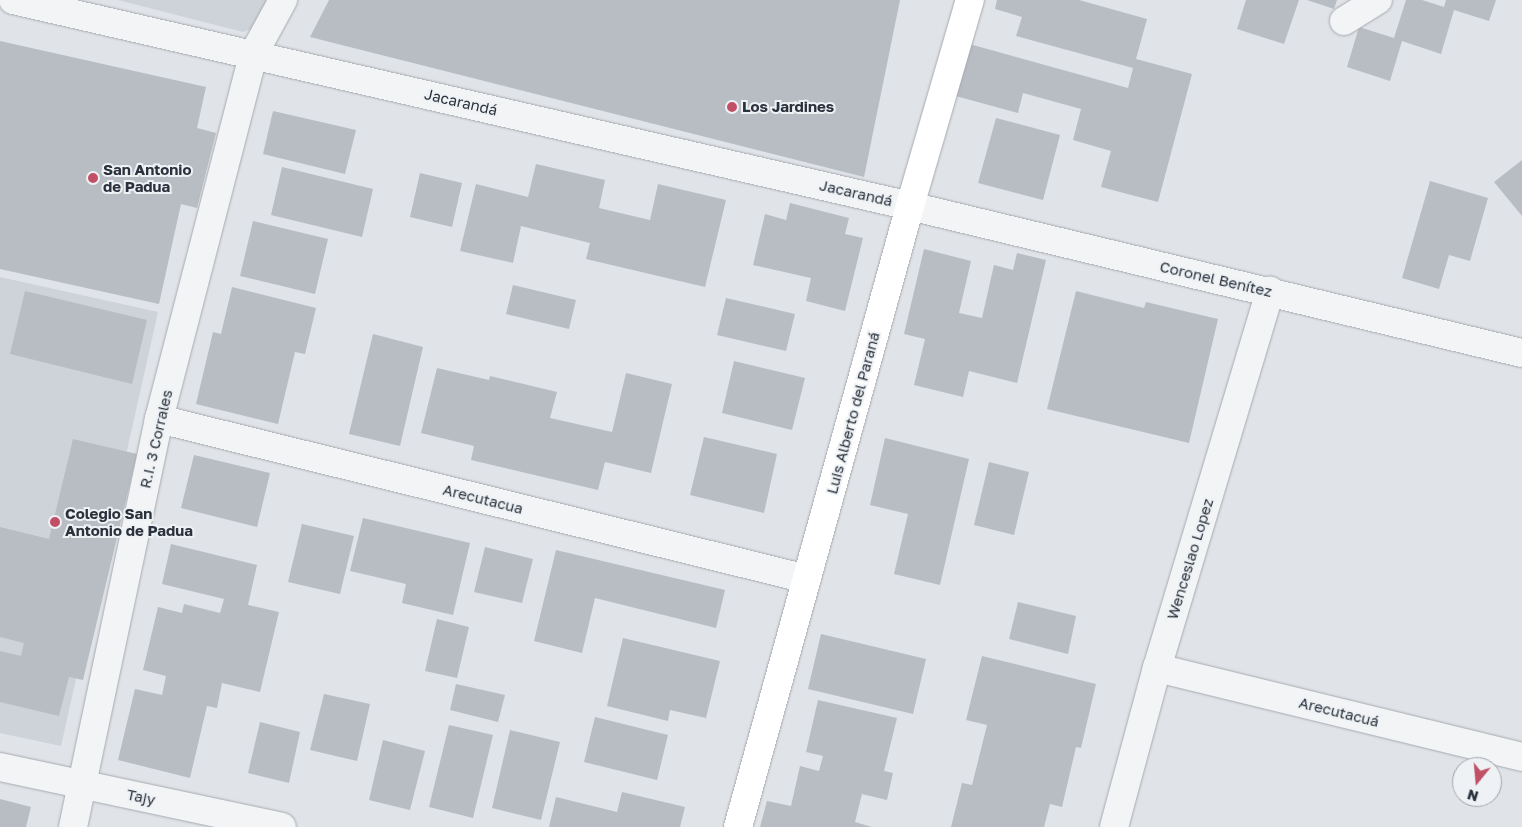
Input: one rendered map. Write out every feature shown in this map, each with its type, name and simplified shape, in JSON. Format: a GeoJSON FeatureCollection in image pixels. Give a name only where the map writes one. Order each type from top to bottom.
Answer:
{"type":"FeatureCollection","features":[{"type":"Feature","properties":{"kind":"main road","name":"Luis Alberto del Paraná"},"geometry":{"type":"LineString","coordinates":[[738,827],[910,206],[970,0]]}},
{"type":"Feature","properties":{"kind":"street","name":"Jacarandá"},"geometry":{"type":"LineString","coordinates":[[13,0],[44,3],[254,54],[910,206]]}},
{"type":"Feature","properties":{"kind":"street","name":"R.I. 3 Corrales"},"geometry":{"type":"LineString","coordinates":[[72,827],[159,419],[254,54],[283,0]]}},
{"type":"Feature","properties":{"kind":"street"},"geometry":{"type":"LineString","coordinates":[[1344,21],[1378,0]]}},
{"type":"Feature","properties":{"kind":"street","name":"Coronel Benítez"},"geometry":{"type":"LineString","coordinates":[[910,206],[1522,353]]}},
{"type":"Feature","properties":{"kind":"street","name":"Wenceslao Lopez"},"geometry":{"type":"LineString","coordinates":[[1114,827],[1157,668],[1270,292]]}},
{"type":"Feature","properties":{"kind":"street","name":"Arecutacua"},"geometry":{"type":"LineString","coordinates":[[159,419],[807,579]]}},
{"type":"Feature","properties":{"kind":"street","name":"Arecutacuá"},"geometry":{"type":"LineString","coordinates":[[1157,668],[1522,757]]}},
{"type":"Feature","properties":{"kind":"street","name":"Tajy"},"geometry":{"type":"LineString","coordinates":[[0,767],[282,827]]}},
{"type":"Feature","properties":{"kind":"shaded area"},"geometry":{"type":"Polygon","coordinates":[[[118,0],[273,0],[260,25],[243,32],[118,0]]]}},
{"type":"Feature","properties":{"kind":"shaded area","name":"Colegio San Antonio de Padua"},"geometry":{"type":"Polygon","coordinates":[[[0,277],[158,312],[61,746],[0,733],[0,277]]]}},
{"type":"Feature","properties":{"kind":"building","name":"Los Jardines"},"geometry":{"type":"Polygon","coordinates":[[[329,0],[900,0],[864,177],[310,37],[329,0]]]}},
{"type":"Feature","properties":{"kind":"building"},"geometry":{"type":"Polygon","coordinates":[[[997,0],[1079,0],[1147,19],[1136,59],[1192,74],[1158,202],[1101,187],[1111,151],[1073,140],[1081,109],[1023,93],[1018,113],[941,92],[955,40],[1128,88],[1133,68],[1016,36],[1022,17],[995,9],[997,0]]]}},
{"type":"Feature","properties":{"kind":"building"},"geometry":{"type":"Polygon","coordinates":[[[1246,0],[1299,0],[1284,44],[1237,29],[1246,0]]]}},
{"type":"Feature","properties":{"kind":"building"},"geometry":{"type":"Polygon","coordinates":[[[1307,0],[1337,0],[1334,9],[1307,0]]]}},
{"type":"Feature","properties":{"kind":"building"},"geometry":{"type":"Polygon","coordinates":[[[1406,0],[1422,0],[1444,7],[1446,0],[1496,0],[1489,21],[1454,10],[1441,54],[1402,41],[1390,81],[1347,67],[1359,27],[1394,38],[1406,0]]]}},
{"type":"Feature","properties":{"kind":"building","name":"San Antonio de Padua"},"geometry":{"type":"Polygon","coordinates":[[[0,41],[206,87],[197,128],[216,133],[197,208],[181,204],[159,304],[0,269],[0,41]]]}},
{"type":"Feature","properties":{"kind":"building"},"geometry":{"type":"Polygon","coordinates":[[[273,111],[356,130],[345,174],[263,154],[273,111]]]}},
{"type":"Feature","properties":{"kind":"building"},"geometry":{"type":"Polygon","coordinates":[[[996,118],[1060,135],[1043,200],[978,183],[996,118]]]}},
{"type":"Feature","properties":{"kind":"building"},"geometry":{"type":"Polygon","coordinates":[[[1522,160],[1522,216],[1494,182],[1522,160]]]}},
{"type":"Feature","properties":{"kind":"building"},"geometry":{"type":"Polygon","coordinates":[[[536,164],[605,180],[599,208],[650,220],[658,184],[726,200],[705,287],[586,259],[590,243],[521,226],[513,263],[460,251],[476,184],[528,197],[536,164]]]}},
{"type":"Feature","properties":{"kind":"building"},"geometry":{"type":"Polygon","coordinates":[[[282,167],[373,189],[362,237],[271,215],[282,167]]]}},
{"type":"Feature","properties":{"kind":"building"},"geometry":{"type":"Polygon","coordinates":[[[420,173],[462,183],[452,227],[410,217],[420,173]]]}},
{"type":"Feature","properties":{"kind":"building"},"geometry":{"type":"Polygon","coordinates":[[[1430,181],[1488,198],[1470,261],[1449,255],[1439,289],[1402,278],[1430,181]]]}},
{"type":"Feature","properties":{"kind":"building"},"geometry":{"type":"Polygon","coordinates":[[[790,203],[849,218],[845,234],[863,238],[845,311],[806,301],[811,278],[753,265],[765,214],[786,220],[790,203]]]}},
{"type":"Feature","properties":{"kind":"building"},"geometry":{"type":"Polygon","coordinates":[[[253,221],[328,239],[315,294],[240,276],[253,221]]]}},
{"type":"Feature","properties":{"kind":"building"},"geometry":{"type":"Polygon","coordinates":[[[924,249],[971,261],[959,313],[982,318],[994,265],[1013,270],[1017,253],[1046,260],[1017,383],[969,371],[963,397],[914,385],[925,339],[904,334],[924,249]]]}},
{"type":"Feature","properties":{"kind":"building"},"geometry":{"type":"Polygon","coordinates":[[[513,285],[576,300],[569,329],[506,314],[513,285]]]}},
{"type":"Feature","properties":{"kind":"building"},"geometry":{"type":"Polygon","coordinates":[[[232,287],[316,308],[305,354],[295,352],[278,424],[196,404],[213,332],[221,334],[232,287]]]}},
{"type":"Feature","properties":{"kind":"building"},"geometry":{"type":"Polygon","coordinates":[[[25,291],[147,320],[132,384],[10,354],[25,291]]]}},
{"type":"Feature","properties":{"kind":"building"},"geometry":{"type":"Polygon","coordinates":[[[1076,291],[1144,308],[1146,302],[1218,319],[1189,443],[1047,409],[1076,291]]]}},
{"type":"Feature","properties":{"kind":"building"},"geometry":{"type":"Polygon","coordinates":[[[726,298],[795,314],[786,351],[717,335],[726,298]]]}},
{"type":"Feature","properties":{"kind":"building"},"geometry":{"type":"Polygon","coordinates":[[[373,334],[423,347],[400,446],[349,434],[373,334]]]}},
{"type":"Feature","properties":{"kind":"building"},"geometry":{"type":"Polygon","coordinates":[[[734,361],[805,378],[792,430],[722,413],[734,361]]]}},
{"type":"Feature","properties":{"kind":"building"},"geometry":{"type":"Polygon","coordinates":[[[437,368],[489,380],[490,376],[557,392],[550,418],[612,432],[626,373],[672,384],[651,473],[605,462],[598,490],[471,460],[474,446],[421,433],[437,368]]]}},
{"type":"Feature","properties":{"kind":"building"},"geometry":{"type":"Polygon","coordinates":[[[704,437],[777,454],[764,513],[690,495],[704,437]]]}},
{"type":"Feature","properties":{"kind":"building"},"geometry":{"type":"Polygon","coordinates":[[[885,438],[969,459],[940,585],[894,574],[908,514],[870,505],[885,438]]]}},
{"type":"Feature","properties":{"kind":"building"},"geometry":{"type":"Polygon","coordinates":[[[73,439],[137,454],[83,680],[69,677],[59,716],[0,702],[0,651],[21,656],[24,643],[0,637],[0,527],[49,539],[73,439]]]}},
{"type":"Feature","properties":{"kind":"building"},"geometry":{"type":"Polygon","coordinates":[[[194,455],[270,473],[257,527],[181,508],[194,455]]]}},
{"type":"Feature","properties":{"kind":"building"},"geometry":{"type":"Polygon","coordinates":[[[989,462],[1029,472],[1014,535],[974,525],[989,462]]]}},
{"type":"Feature","properties":{"kind":"building"},"geometry":{"type":"Polygon","coordinates":[[[363,518],[470,543],[453,615],[402,603],[406,584],[350,571],[363,518]]]}},
{"type":"Feature","properties":{"kind":"building"},"geometry":{"type":"Polygon","coordinates":[[[302,524],[354,536],[340,594],[288,582],[302,524]]]}},
{"type":"Feature","properties":{"kind":"building"},"geometry":{"type":"Polygon","coordinates":[[[171,544],[257,565],[248,605],[279,612],[260,692],[222,683],[217,708],[207,706],[190,778],[118,760],[135,689],[162,695],[166,676],[143,670],[158,607],[182,613],[184,604],[220,613],[224,599],[162,584],[171,544]]]}},
{"type":"Feature","properties":{"kind":"building"},"geometry":{"type":"Polygon","coordinates":[[[485,547],[533,559],[522,603],[474,592],[485,547]]]}},
{"type":"Feature","properties":{"kind":"building"},"geometry":{"type":"Polygon","coordinates":[[[556,550],[725,590],[716,628],[595,598],[582,653],[534,641],[556,550]]]}},
{"type":"Feature","properties":{"kind":"building"},"geometry":{"type":"Polygon","coordinates":[[[1018,602],[1076,616],[1068,654],[1009,639],[1018,602]]]}},
{"type":"Feature","properties":{"kind":"building"},"geometry":{"type":"Polygon","coordinates":[[[437,619],[469,627],[457,678],[425,671],[437,619]]]}},
{"type":"Feature","properties":{"kind":"building"},"geometry":{"type":"Polygon","coordinates":[[[821,634],[926,659],[913,714],[808,689],[821,634]]]}},
{"type":"Feature","properties":{"kind":"building"},"geometry":{"type":"Polygon","coordinates":[[[623,638],[720,661],[706,718],[670,710],[668,721],[607,706],[623,638]]]}},
{"type":"Feature","properties":{"kind":"building"},"geometry":{"type":"Polygon","coordinates":[[[982,656],[1096,684],[1081,748],[1076,747],[1062,807],[1050,804],[1044,827],[951,827],[962,783],[972,785],[987,725],[966,720],[982,656]]]}},
{"type":"Feature","properties":{"kind":"building"},"geometry":{"type":"Polygon","coordinates":[[[456,684],[505,695],[498,722],[450,710],[456,684]]]}},
{"type":"Feature","properties":{"kind":"building"},"geometry":{"type":"Polygon","coordinates":[[[324,694],[370,704],[357,761],[310,750],[324,694]]]}},
{"type":"Feature","properties":{"kind":"building"},"geometry":{"type":"Polygon","coordinates":[[[818,700],[897,718],[884,771],[893,773],[887,800],[862,794],[855,822],[872,827],[760,827],[767,801],[791,806],[800,766],[819,771],[823,756],[806,752],[818,700]]]}},
{"type":"Feature","properties":{"kind":"building"},"geometry":{"type":"Polygon","coordinates":[[[595,717],[668,735],[657,780],[584,762],[595,717]]]}},
{"type":"Feature","properties":{"kind":"building"},"geometry":{"type":"Polygon","coordinates":[[[260,722],[300,732],[289,783],[248,773],[260,722]]]}},
{"type":"Feature","properties":{"kind":"building"},"geometry":{"type":"Polygon","coordinates":[[[449,725],[493,735],[473,818],[429,807],[449,725]]]}},
{"type":"Feature","properties":{"kind":"building"},"geometry":{"type":"Polygon","coordinates":[[[510,730],[560,742],[541,820],[492,808],[510,730]]]}},
{"type":"Feature","properties":{"kind":"building"},"geometry":{"type":"Polygon","coordinates":[[[383,740],[425,751],[410,810],[369,800],[383,740]]]}},
{"type":"Feature","properties":{"kind":"building"},"geometry":{"type":"Polygon","coordinates":[[[622,792],[685,807],[680,827],[549,827],[556,797],[617,812],[622,792]]]}},
{"type":"Feature","properties":{"kind":"building"},"geometry":{"type":"Polygon","coordinates":[[[0,799],[31,807],[26,827],[0,827],[0,799]]]}},
{"type":"Feature","properties":{"kind":"place","name":"Los Jardines"},"geometry":{"type":"Point","coordinates":[732,107]}},
{"type":"Feature","properties":{"kind":"place","name":"San Antonio de Padua"},"geometry":{"type":"Point","coordinates":[93,178]}},
{"type":"Feature","properties":{"kind":"place","name":"Colegio San Antonio de Padua"},"geometry":{"type":"Point","coordinates":[55,522]}}]}
